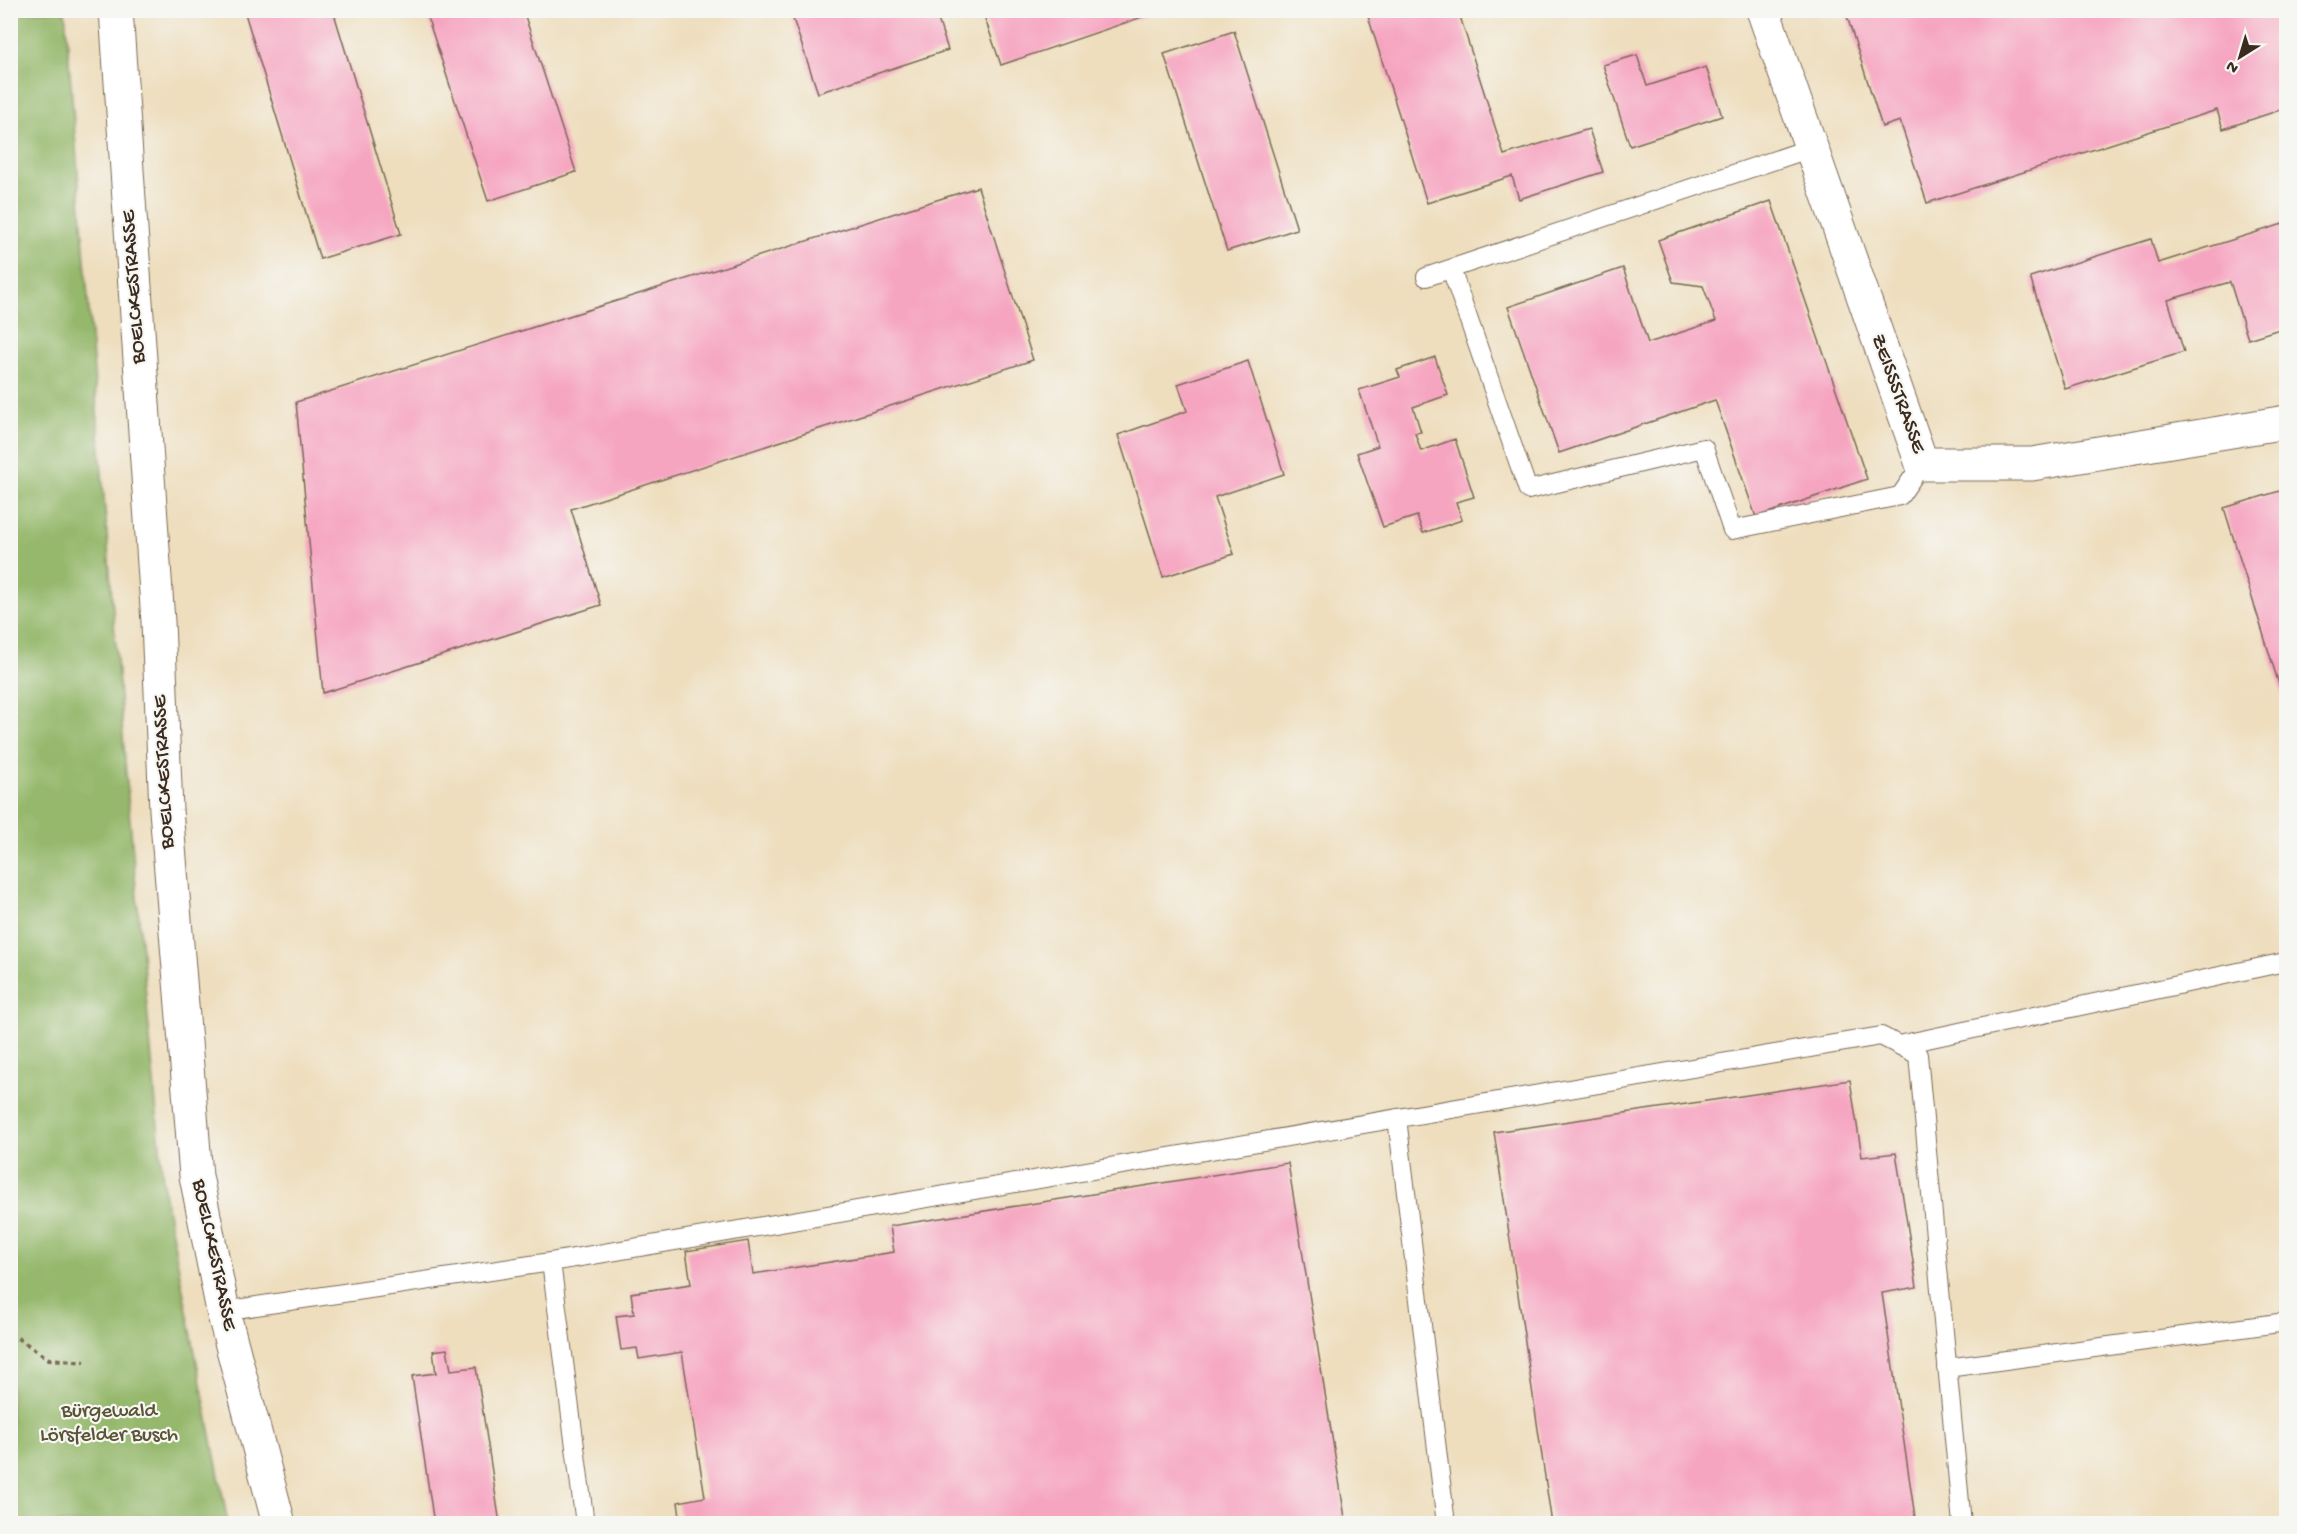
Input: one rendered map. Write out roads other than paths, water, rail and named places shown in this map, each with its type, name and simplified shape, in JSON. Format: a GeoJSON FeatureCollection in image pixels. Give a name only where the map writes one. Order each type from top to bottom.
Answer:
{"type":"FeatureCollection","features":[{"type":"Feature","properties":{"kind":"street","name":"BOELCKESTRASSE"},"geometry":{"type":"LineString","coordinates":[[116,10],[158,622],[166,810],[195,1164],[223,1311],[279,1524]]}},
{"type":"Feature","properties":{"kind":"street","name":"ZEISSSTRASSE"},"geometry":{"type":"LineString","coordinates":[[1763,10],[1922,464],[2032,464],[2286,422]]}},
{"type":"Feature","properties":{"kind":"lane"},"geometry":{"type":"LineString","coordinates":[[1426,277],[1811,148]]}},
{"type":"Feature","properties":{"kind":"lane"},"geometry":{"type":"LineString","coordinates":[[1451,269],[1528,490],[1704,448],[1732,530],[1900,496],[1922,464]]}},
{"type":"Feature","properties":{"kind":"lane"},"geometry":{"type":"LineString","coordinates":[[1899,1045],[2284,962]]}},
{"type":"Feature","properties":{"kind":"lane"},"geometry":{"type":"LineString","coordinates":[[223,1311],[550,1262],[1881,1036],[1918,1054],[1962,1524]]}},
{"type":"Feature","properties":{"kind":"lane"},"geometry":{"type":"LineString","coordinates":[[1397,1118],[1446,1524]]}},
{"type":"Feature","properties":{"kind":"lane"},"geometry":{"type":"LineString","coordinates":[[550,1262],[585,1524]]}},
{"type":"Feature","properties":{"kind":"lane"},"geometry":{"type":"LineString","coordinates":[[1947,1368],[2286,1322]]}},
{"type":"Feature","properties":{"kind":"park label","name":"Bürgewald Lörsfelder Busch"},"geometry":{"type":"Point","coordinates":[109,1424]}}]}
